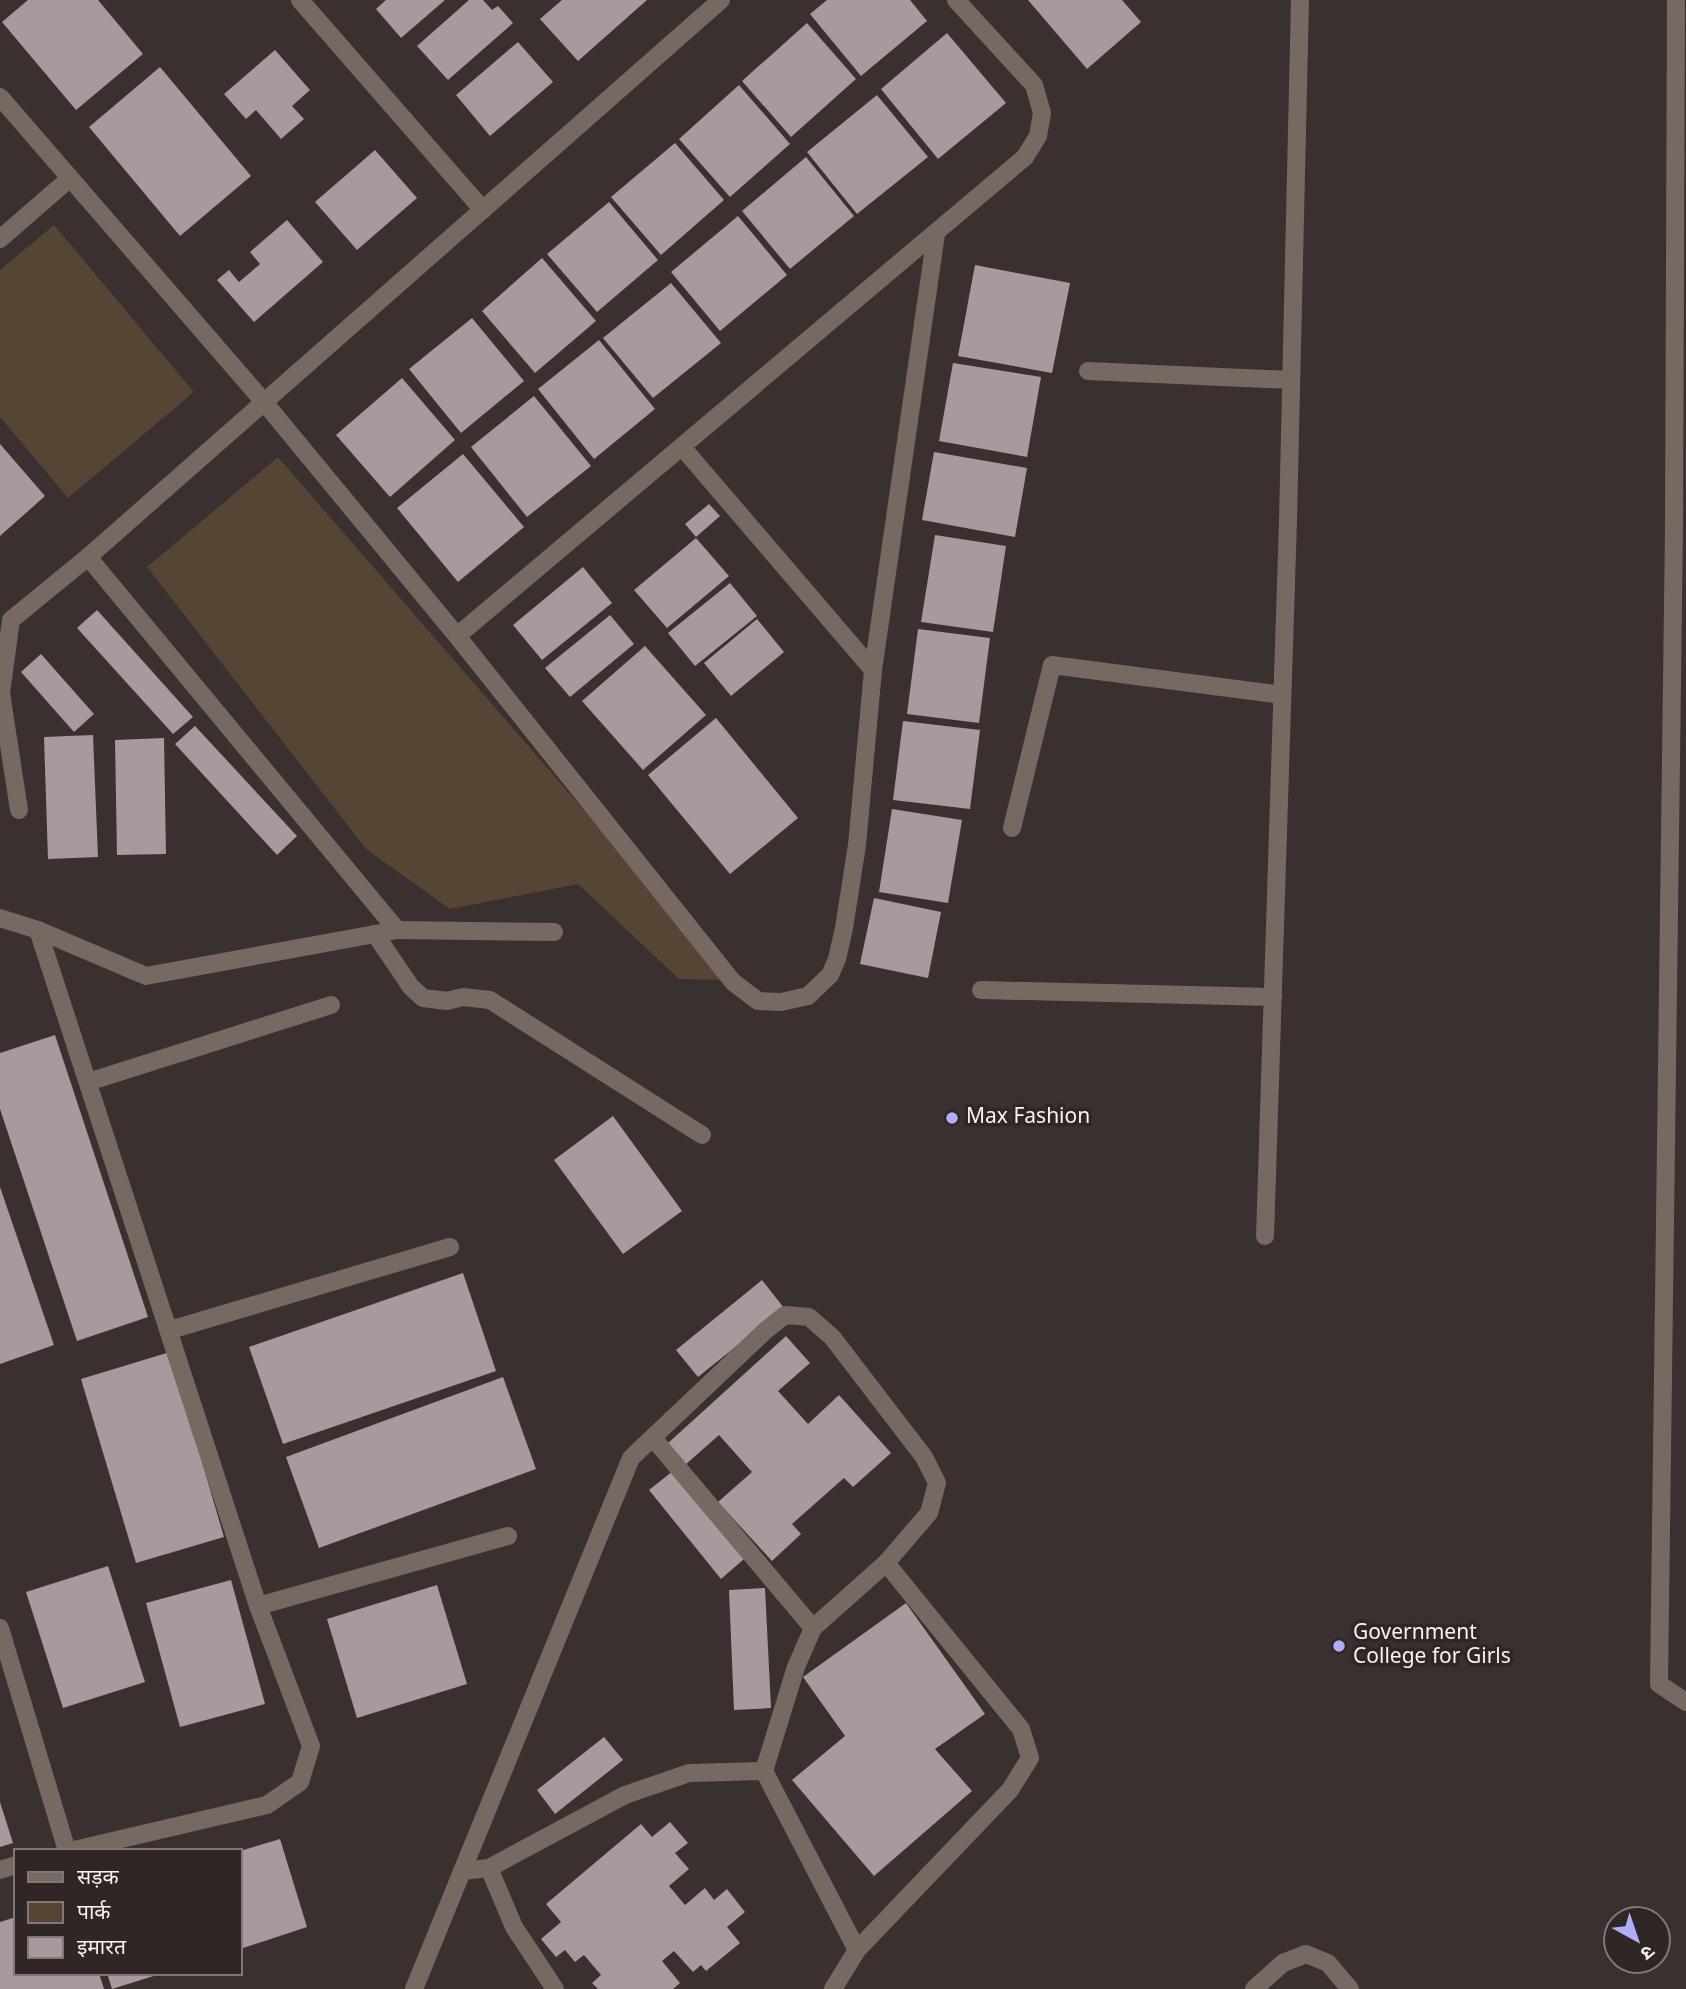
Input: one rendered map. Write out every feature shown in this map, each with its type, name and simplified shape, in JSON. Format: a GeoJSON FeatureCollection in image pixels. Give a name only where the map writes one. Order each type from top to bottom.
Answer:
{"type":"FeatureCollection","features":[{"type":"Feature","properties":{"kind":"street"},"geometry":{"type":"LineString","coordinates":[[300,0],[483,210]]}},
{"type":"Feature","properties":{"kind":"street"},"geometry":{"type":"LineString","coordinates":[[19,810],[1,693],[10,620],[88,557],[483,210],[701,6],[721,0]]}},
{"type":"Feature","properties":{"kind":"street"},"geometry":{"type":"LineString","coordinates":[[457,636],[1025,157],[1038,136],[1042,113],[1034,85],[957,0]]}},
{"type":"Feature","properties":{"kind":"street"},"geometry":{"type":"LineString","coordinates":[[1265,1236],[1300,0]]}},
{"type":"Feature","properties":{"kind":"street"},"geometry":{"type":"LineString","coordinates":[[1676,0],[1674,527],[1659,1684],[1686,1702]]}},
{"type":"Feature","properties":{"kind":"street"},"geometry":{"type":"LineString","coordinates":[[0,97],[264,402],[457,636],[733,982],[758,1001],[781,1002],[808,996],[830,975],[837,960],[857,845],[873,670],[936,234]]}},
{"type":"Feature","properties":{"kind":"street"},"geometry":{"type":"LineString","coordinates":[[0,239],[69,178]]}},
{"type":"Feature","properties":{"kind":"street"},"geometry":{"type":"LineString","coordinates":[[1088,371],[1291,380]]}},
{"type":"Feature","properties":{"kind":"street"},"geometry":{"type":"LineString","coordinates":[[682,447],[873,670]]}},
{"type":"Feature","properties":{"kind":"street"},"geometry":{"type":"LineString","coordinates":[[88,557],[397,930]]}},
{"type":"Feature","properties":{"kind":"street"},"geometry":{"type":"LineString","coordinates":[[1012,828],[1052,665],[1282,695]]}},
{"type":"Feature","properties":{"kind":"street"},"geometry":{"type":"LineString","coordinates":[[0,918],[38,930],[146,976],[397,930],[554,932]]}},
{"type":"Feature","properties":{"kind":"street"},"geometry":{"type":"LineString","coordinates":[[38,930],[258,1606],[311,1746],[300,1782],[267,1805],[77,1849]]}},
{"type":"Feature","properties":{"kind":"street"},"geometry":{"type":"LineString","coordinates":[[375,934],[411,987],[423,998],[447,1001],[463,997],[490,1000],[702,1135]]}},
{"type":"Feature","properties":{"kind":"street"},"geometry":{"type":"LineString","coordinates":[[981,990],[1273,997]]}},
{"type":"Feature","properties":{"kind":"street"},"geometry":{"type":"LineString","coordinates":[[88,1082],[331,1005]]}},
{"type":"Feature","properties":{"kind":"street"},"geometry":{"type":"LineString","coordinates":[[170,1330],[450,1247]]}},
{"type":"Feature","properties":{"kind":"street"},"geometry":{"type":"LineString","coordinates":[[414,1989],[631,1458],[785,1315],[809,1317],[832,1337],[924,1457],[937,1483],[929,1514],[886,1563],[813,1628],[796,1667],[764,1771],[857,1950]]}},
{"type":"Feature","properties":{"kind":"street"},"geometry":{"type":"LineString","coordinates":[[653,1438],[813,1628]]}},
{"type":"Feature","properties":{"kind":"street"},"geometry":{"type":"LineString","coordinates":[[258,1606],[508,1536]]}},
{"type":"Feature","properties":{"kind":"street"},"geometry":{"type":"LineString","coordinates":[[834,1989],[857,1950],[1010,1790],[1030,1758],[1021,1729],[886,1563]]}},
{"type":"Feature","properties":{"kind":"street"},"geometry":{"type":"LineString","coordinates":[[0,1628],[67,1849]]}},
{"type":"Feature","properties":{"kind":"street"},"geometry":{"type":"LineString","coordinates":[[462,1871],[489,1868],[625,1795],[689,1773],[764,1771]]}},
{"type":"Feature","properties":{"kind":"street"},"geometry":{"type":"LineString","coordinates":[[489,1868],[514,1927],[555,1989]]}},
{"type":"Feature","properties":{"kind":"street"},"geometry":{"type":"LineString","coordinates":[[1254,1989],[1283,1963],[1306,1954],[1328,1963],[1350,1989]]}},
{"type":"Feature","properties":{"kind":"green space"},"geometry":{"type":"Polygon","coordinates":[[[54,225],[194,392],[68,498],[0,417],[0,270],[54,225]]]}},
{"type":"Feature","properties":{"kind":"green space"},"geometry":{"type":"Polygon","coordinates":[[[278,457],[731,980],[679,979],[578,884],[450,909],[366,849],[147,567],[278,457]]]}},
{"type":"Feature","properties":{"kind":"building"},"geometry":{"type":"Polygon","coordinates":[[[28,0],[98,0],[143,54],[76,110],[2,22],[28,0]]]}},
{"type":"Feature","properties":{"kind":"building"},"geometry":{"type":"Polygon","coordinates":[[[386,0],[445,0],[401,38],[376,9],[386,0]]]}},
{"type":"Feature","properties":{"kind":"building"},"geometry":{"type":"Polygon","coordinates":[[[469,0],[483,0],[492,10],[498,6],[513,23],[448,80],[417,46],[469,0]]]}},
{"type":"Feature","properties":{"kind":"building"},"geometry":{"type":"Polygon","coordinates":[[[562,0],[647,0],[578,61],[540,19],[562,0]]]}},
{"type":"Feature","properties":{"kind":"building"},"geometry":{"type":"Polygon","coordinates":[[[827,0],[910,0],[927,21],[861,76],[810,14],[827,0]]]}},
{"type":"Feature","properties":{"kind":"building"},"geometry":{"type":"Polygon","coordinates":[[[1028,0],[1122,0],[1141,22],[1087,69],[1028,0]]]}},
{"type":"Feature","properties":{"kind":"building"},"geometry":{"type":"Polygon","coordinates":[[[807,23],[856,79],[791,137],[742,81],[807,23]]]}},
{"type":"Feature","properties":{"kind":"building"},"geometry":{"type":"Polygon","coordinates":[[[947,33],[1006,103],[938,159],[881,89],[947,33]]]}},
{"type":"Feature","properties":{"kind":"building"},"geometry":{"type":"Polygon","coordinates":[[[518,42],[553,82],[490,136],[456,95],[518,42]]]}},
{"type":"Feature","properties":{"kind":"building"},"geometry":{"type":"Polygon","coordinates":[[[275,50],[310,90],[292,106],[304,119],[281,139],[256,110],[246,119],[224,94],[275,50]]]}},
{"type":"Feature","properties":{"kind":"building"},"geometry":{"type":"Polygon","coordinates":[[[160,67],[251,176],[180,236],[89,127],[160,67]]]}},
{"type":"Feature","properties":{"kind":"building"},"geometry":{"type":"Polygon","coordinates":[[[739,85],[790,144],[730,197],[679,139],[739,85]]]}},
{"type":"Feature","properties":{"kind":"building"},"geometry":{"type":"Polygon","coordinates":[[[877,95],[928,157],[857,214],[807,152],[877,95]]]}},
{"type":"Feature","properties":{"kind":"building"},"geometry":{"type":"Polygon","coordinates":[[[675,143],[724,200],[661,255],[611,197],[675,143]]]}},
{"type":"Feature","properties":{"kind":"building"},"geometry":{"type":"Polygon","coordinates":[[[375,150],[417,198],[357,250],[315,202],[375,150]]]}},
{"type":"Feature","properties":{"kind":"building"},"geometry":{"type":"Polygon","coordinates":[[[806,157],[854,216],[790,269],[742,211],[806,157]]]}},
{"type":"Feature","properties":{"kind":"building"},"geometry":{"type":"Polygon","coordinates":[[[609,202],[658,260],[597,312],[547,254],[609,202]]]}},
{"type":"Feature","properties":{"kind":"building"},"geometry":{"type":"Polygon","coordinates":[[[738,216],[787,275],[720,331],[671,272],[738,216]]]}},
{"type":"Feature","properties":{"kind":"building"},"geometry":{"type":"Polygon","coordinates":[[[287,220],[323,262],[254,322],[217,280],[229,270],[239,282],[260,264],[250,252],[287,220]]]}},
{"type":"Feature","properties":{"kind":"building"},"geometry":{"type":"Polygon","coordinates":[[[542,258],[596,321],[535,373],[482,311],[542,258]]]}},
{"type":"Feature","properties":{"kind":"building"},"geometry":{"type":"Polygon","coordinates":[[[975,265],[1070,283],[1052,373],[958,356],[975,265]]]}},
{"type":"Feature","properties":{"kind":"building"},"geometry":{"type":"Polygon","coordinates":[[[671,283],[721,343],[653,398],[603,338],[671,283]]]}},
{"type":"Feature","properties":{"kind":"building"},"geometry":{"type":"Polygon","coordinates":[[[472,318],[524,381],[461,433],[409,369],[472,318]]]}},
{"type":"Feature","properties":{"kind":"building"},"geometry":{"type":"Polygon","coordinates":[[[599,340],[655,409],[594,459],[538,389],[599,340]]]}},
{"type":"Feature","properties":{"kind":"building"},"geometry":{"type":"Polygon","coordinates":[[[953,363],[1041,377],[1027,457],[939,441],[953,363]]]}},
{"type":"Feature","properties":{"kind":"building"},"geometry":{"type":"Polygon","coordinates":[[[402,378],[455,440],[390,497],[336,435],[402,378]]]}},
{"type":"Feature","properties":{"kind":"building"},"geometry":{"type":"Polygon","coordinates":[[[534,396],[591,466],[527,517],[471,447],[534,396]]]}},
{"type":"Feature","properties":{"kind":"building"},"geometry":{"type":"Polygon","coordinates":[[[0,444],[45,496],[0,536],[0,444]]]}},
{"type":"Feature","properties":{"kind":"building"},"geometry":{"type":"Polygon","coordinates":[[[934,452],[1027,468],[1015,537],[922,520],[934,452]]]}},
{"type":"Feature","properties":{"kind":"building"},"geometry":{"type":"Polygon","coordinates":[[[463,454],[524,527],[458,582],[397,508],[463,454]]]}},
{"type":"Feature","properties":{"kind":"building"},"geometry":{"type":"Polygon","coordinates":[[[709,504],[720,516],[696,537],[685,524],[709,504]]]}},
{"type":"Feature","properties":{"kind":"building"},"geometry":{"type":"Polygon","coordinates":[[[935,535],[1006,546],[993,632],[921,622],[935,535]]]}},
{"type":"Feature","properties":{"kind":"building"},"geometry":{"type":"Polygon","coordinates":[[[696,538],[729,576],[667,628],[634,590],[696,538]]]}},
{"type":"Feature","properties":{"kind":"building"},"geometry":{"type":"Polygon","coordinates":[[[583,567],[612,603],[542,660],[513,625],[583,567]]]}},
{"type":"Feature","properties":{"kind":"building"},"geometry":{"type":"Polygon","coordinates":[[[730,583],[757,616],[695,666],[668,633],[730,583]]]}},
{"type":"Feature","properties":{"kind":"building"},"geometry":{"type":"Polygon","coordinates":[[[97,610],[193,717],[173,734],[77,628],[97,610]]]}},
{"type":"Feature","properties":{"kind":"building"},"geometry":{"type":"Polygon","coordinates":[[[610,615],[634,644],[570,697],[545,668],[610,615]]]}},
{"type":"Feature","properties":{"kind":"building"},"geometry":{"type":"Polygon","coordinates":[[[757,619],[784,652],[731,696],[704,663],[757,619]]]}},
{"type":"Feature","properties":{"kind":"building"},"geometry":{"type":"Polygon","coordinates":[[[918,629],[990,638],[979,723],[907,714],[918,629]]]}},
{"type":"Feature","properties":{"kind":"building"},"geometry":{"type":"Polygon","coordinates":[[[645,646],[706,715],[643,770],[582,701],[645,646]]]}},
{"type":"Feature","properties":{"kind":"building"},"geometry":{"type":"Polygon","coordinates":[[[41,654],[94,714],[74,732],[21,672],[41,654]]]}},
{"type":"Feature","properties":{"kind":"building"},"geometry":{"type":"Polygon","coordinates":[[[716,718],[798,818],[730,874],[648,775],[716,718]]]}},
{"type":"Feature","properties":{"kind":"building"},"geometry":{"type":"Polygon","coordinates":[[[903,721],[980,730],[970,809],[893,800],[903,721]]]}},
{"type":"Feature","properties":{"kind":"building"},"geometry":{"type":"Polygon","coordinates":[[[195,726],[297,836],[277,855],[175,744],[195,726]]]}},
{"type":"Feature","properties":{"kind":"building"},"geometry":{"type":"Polygon","coordinates":[[[93,735],[98,857],[48,859],[44,737],[93,735]]]}},
{"type":"Feature","properties":{"kind":"building"},"geometry":{"type":"Polygon","coordinates":[[[164,738],[166,854],[117,855],[115,740],[164,738]]]}},
{"type":"Feature","properties":{"kind":"building"},"geometry":{"type":"Polygon","coordinates":[[[892,809],[962,820],[948,903],[879,892],[892,809]]]}},
{"type":"Feature","properties":{"kind":"building"},"geometry":{"type":"Polygon","coordinates":[[[874,898],[941,912],[928,978],[860,964],[874,898]]]}},
{"type":"Feature","properties":{"kind":"building"},"geometry":{"type":"Polygon","coordinates":[[[55,1035],[148,1317],[77,1341],[0,1109],[0,1053],[55,1035]]]}},
{"type":"Feature","properties":{"kind":"building"},"geometry":{"type":"Polygon","coordinates":[[[613,1116],[682,1211],[623,1254],[554,1160],[613,1116]]]}},
{"type":"Feature","properties":{"kind":"building"},"geometry":{"type":"Polygon","coordinates":[[[0,1187],[54,1345],[0,1364],[0,1187]]]}},
{"type":"Feature","properties":{"kind":"building"},"geometry":{"type":"Polygon","coordinates":[[[463,1273],[496,1371],[283,1444],[249,1347],[463,1273]]]}},
{"type":"Feature","properties":{"kind":"building"},"geometry":{"type":"Polygon","coordinates":[[[762,1280],[784,1308],[698,1377],[676,1350],[762,1280]]]}},
{"type":"Feature","properties":{"kind":"building"},"geometry":{"type":"Polygon","coordinates":[[[786,1336],[810,1363],[778,1391],[808,1424],[839,1395],[891,1453],[853,1487],[844,1478],[792,1524],[801,1534],[772,1561],[718,1502],[752,1472],[719,1435],[685,1465],[667,1444],[786,1336]]]}},
{"type":"Feature","properties":{"kind":"building"},"geometry":{"type":"Polygon","coordinates":[[[170,1352],[224,1537],[136,1563],[81,1379],[170,1352]]]}},
{"type":"Feature","properties":{"kind":"building"},"geometry":{"type":"Polygon","coordinates":[[[503,1377],[536,1469],[319,1548],[286,1457],[503,1377]]]}},
{"type":"Feature","properties":{"kind":"building"},"geometry":{"type":"Polygon","coordinates":[[[673,1471],[744,1559],[721,1579],[649,1490],[673,1471]]]}},
{"type":"Feature","properties":{"kind":"building"},"geometry":{"type":"Polygon","coordinates":[[[108,1566],[145,1682],[63,1708],[26,1592],[108,1566]]]}},
{"type":"Feature","properties":{"kind":"building"},"geometry":{"type":"Polygon","coordinates":[[[231,1580],[265,1704],[180,1727],[146,1603],[231,1580]]]}},
{"type":"Feature","properties":{"kind":"building"},"geometry":{"type":"Polygon","coordinates":[[[437,1585],[467,1684],[357,1718],[327,1619],[437,1585]]]}},
{"type":"Feature","properties":{"kind":"building"},"geometry":{"type":"Polygon","coordinates":[[[765,1588],[771,1708],[734,1710],[729,1590],[765,1588]]]}},
{"type":"Feature","properties":{"kind":"building"},"geometry":{"type":"Polygon","coordinates":[[[906,1603],[985,1714],[935,1749],[972,1791],[874,1876],[792,1780],[845,1736],[803,1677],[906,1603]]]}},
{"type":"Feature","properties":{"kind":"building"},"geometry":{"type":"Polygon","coordinates":[[[604,1737],[623,1760],[555,1814],[537,1790],[604,1737]]]}},
{"type":"Feature","properties":{"kind":"building"},"geometry":{"type":"Polygon","coordinates":[[[0,1802],[13,1843],[0,1847],[0,1802]]]}},
{"type":"Feature","properties":{"kind":"building"},"geometry":{"type":"Polygon","coordinates":[[[670,1822],[688,1843],[675,1853],[689,1869],[669,1886],[685,1905],[705,1888],[714,1900],[727,1889],[745,1912],[727,1927],[740,1943],[706,1971],[701,1965],[693,1972],[674,1951],[662,1961],[680,1983],[673,1989],[598,1989],[592,1983],[601,1975],[584,1955],[575,1962],[565,1950],[556,1957],[541,1939],[561,1922],[546,1904],[641,1824],[652,1837],[670,1822]]]}},
{"type":"Feature","properties":{"kind":"building"},"geometry":{"type":"Polygon","coordinates":[[[280,1839],[307,1927],[242,1948],[242,1850],[280,1839]]]}},
{"type":"Feature","properties":{"kind":"building"},"geometry":{"type":"Polygon","coordinates":[[[14,1918],[14,1975],[100,1975],[104,1989],[0,1989],[0,1922],[14,1918]]]}},
{"type":"Feature","properties":{"kind":"building"},"geometry":{"type":"Polygon","coordinates":[[[108,1975],[157,1975],[112,1989],[108,1975]]]}},
{"type":"Feature","properties":{"kind":"place","name":"Max Fashion"},"geometry":{"type":"Point","coordinates":[952,1118]}},
{"type":"Feature","properties":{"kind":"place","name":"Government College for Girls"},"geometry":{"type":"Point","coordinates":[1339,1646]}}]}
